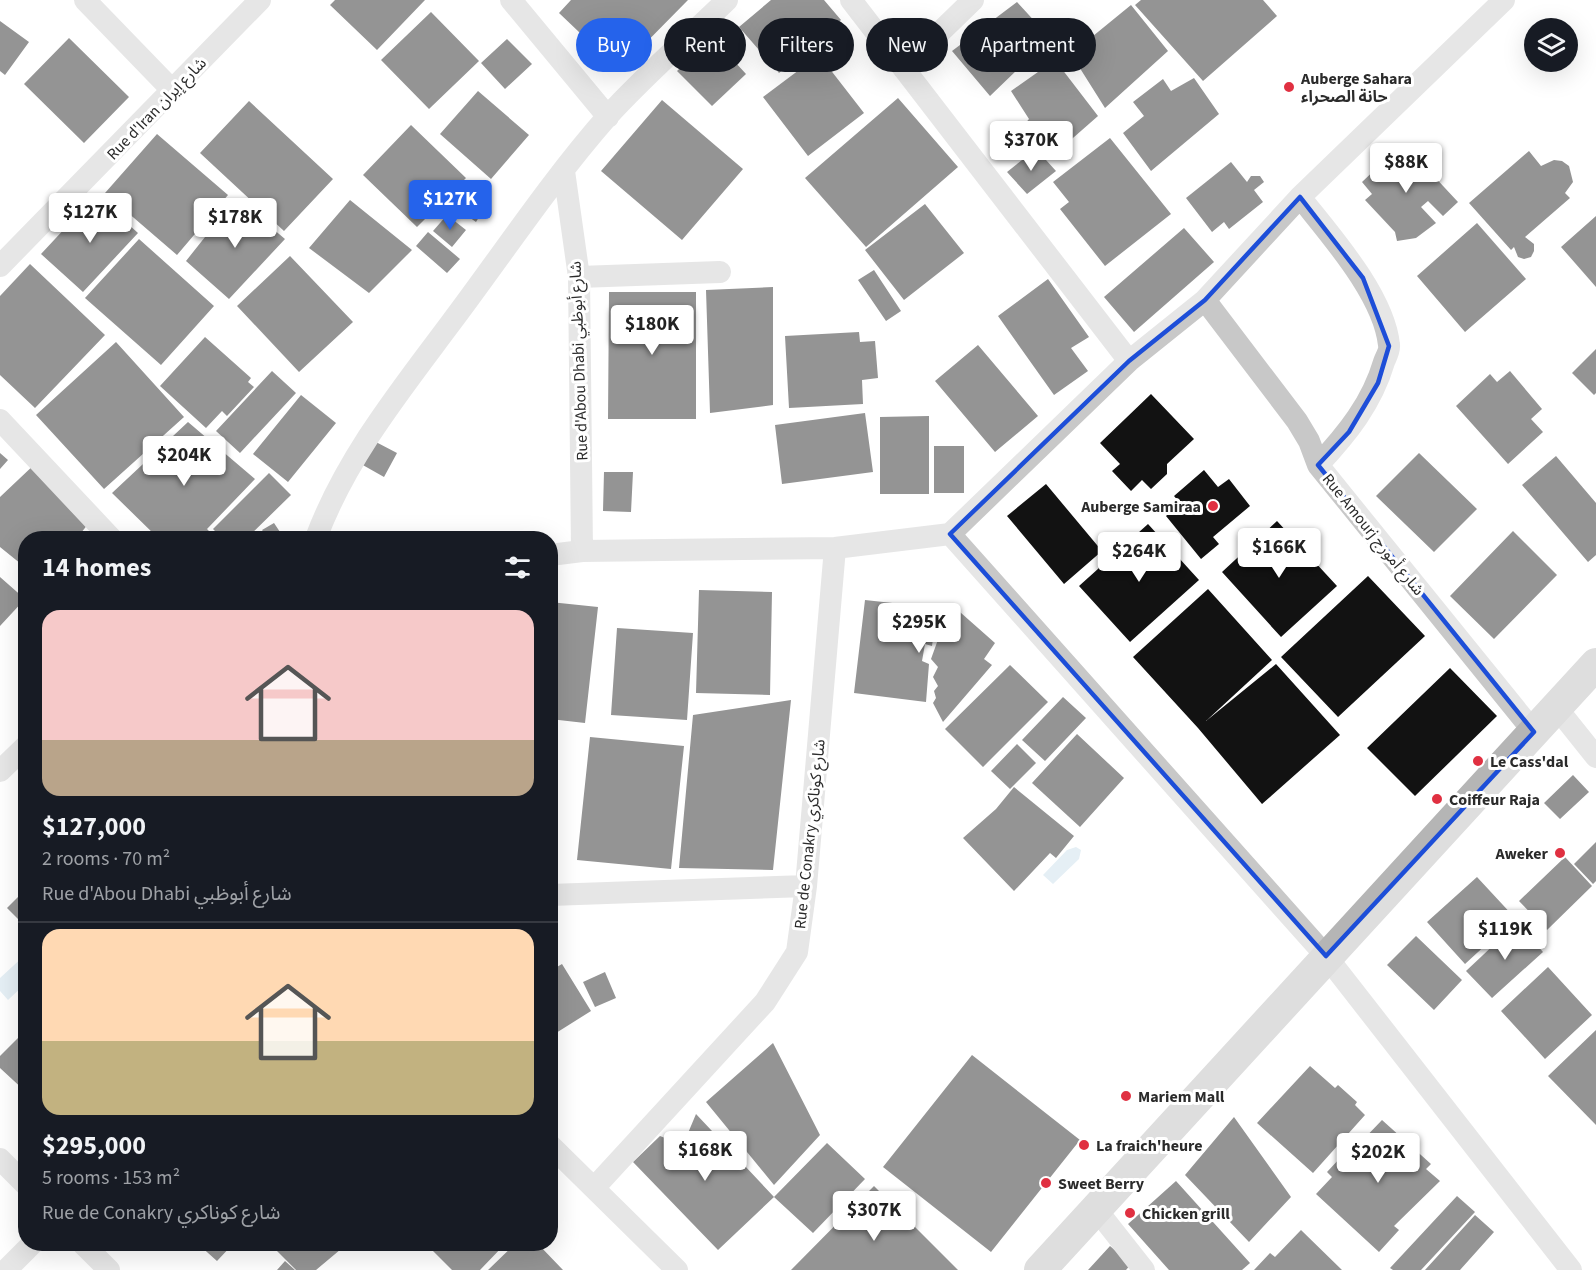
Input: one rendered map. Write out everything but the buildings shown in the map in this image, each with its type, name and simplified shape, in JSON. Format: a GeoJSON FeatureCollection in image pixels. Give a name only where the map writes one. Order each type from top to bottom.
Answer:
{"type":"FeatureCollection","features":[{"type":"Feature","properties":{"kind":"main road"},"geometry":{"type":"LineString","coordinates":[[1040,1270],[1596,664]]}},
{"type":"Feature","properties":{"kind":"street"},"geometry":{"type":"LineString","coordinates":[[85,0],[173,91]]}},
{"type":"Feature","properties":{"kind":"street","name":"Rue d'Iran شارع إيران"},"geometry":{"type":"LineString","coordinates":[[0,266],[260,0]]}},
{"type":"Feature","properties":{"kind":"street"},"geometry":{"type":"LineString","coordinates":[[511,0],[608,117]]}},
{"type":"Feature","properties":{"kind":"street"},"geometry":{"type":"LineString","coordinates":[[319,531],[355,456],[406,383],[564,171],[608,117],[727,0]]}},
{"type":"Feature","properties":{"kind":"street"},"geometry":{"type":"LineString","coordinates":[[851,0],[866,20]]}},
{"type":"Feature","properties":{"kind":"street"},"geometry":{"type":"LineString","coordinates":[[948,24],[973,0]]}},
{"type":"Feature","properties":{"kind":"street"},"geometry":{"type":"LineString","coordinates":[[558,554],[582,551],[835,548],[950,534],[1129,361],[1205,300],[1300,197],[1504,0]]}},
{"type":"Feature","properties":{"kind":"street"},"geometry":{"type":"LineString","coordinates":[[906,72],[1129,361]]}},
{"type":"Feature","properties":{"kind":"street","name":"Rue d'Abou Dhabi شارع أبوظبي"},"geometry":{"type":"LineString","coordinates":[[564,171],[579,277],[582,551]]}},
{"type":"Feature","properties":{"kind":"street"},"geometry":{"type":"LineString","coordinates":[[1300,197],[1363,278],[1379,312],[1389,346],[1378,382],[1349,432],[1318,465]]}},
{"type":"Feature","properties":{"kind":"street"},"geometry":{"type":"LineString","coordinates":[[579,277],[720,272]]}},
{"type":"Feature","properties":{"kind":"street","name":"Rue Amourj شارع أمورج"},"geometry":{"type":"LineString","coordinates":[[1205,300],[1297,421],[1310,441],[1318,465],[1534,732]]}},
{"type":"Feature","properties":{"kind":"street"},"geometry":{"type":"LineString","coordinates":[[0,420],[104,531]]}},
{"type":"Feature","properties":{"kind":"street"},"geometry":{"type":"LineString","coordinates":[[950,534],[1326,956],[1571,1270]]}},
{"type":"Feature","properties":{"kind":"street","name":"Rue de Conakry شارع كوناكري"},"geometry":{"type":"LineString","coordinates":[[594,1188],[765,1002],[796,952],[806,886],[835,548]]}},
{"type":"Feature","properties":{"kind":"street"},"geometry":{"type":"LineString","coordinates":[[1556,707],[1596,757]]}},
{"type":"Feature","properties":{"kind":"street"},"geometry":{"type":"LineString","coordinates":[[0,771],[18,754]]}},
{"type":"Feature","properties":{"kind":"street"},"geometry":{"type":"LineString","coordinates":[[558,895],[806,886]]}},
{"type":"Feature","properties":{"kind":"street"},"geometry":{"type":"LineString","coordinates":[[558,1153],[677,1270]]}},
{"type":"Feature","properties":{"kind":"street"},"geometry":{"type":"LineString","coordinates":[[0,1159],[18,1177]]}},
{"type":"Feature","properties":{"kind":"street"},"geometry":{"type":"LineString","coordinates":[[1096,1209],[1144,1270]]}},
{"type":"Feature","properties":{"kind":"street"},"geometry":{"type":"LineString","coordinates":[[6,1270],[25,1251]]}},
{"type":"Feature","properties":{"kind":"street"},"geometry":{"type":"LineString","coordinates":[[90,1251],[109,1270]]}},
{"type":"Feature","properties":{"kind":"highlighted area"},"geometry":{"type":"Polygon","coordinates":[[[1300,197],[1363,278],[1389,346],[1378,383],[1349,432],[1318,465],[1534,732],[1326,956],[950,534],[1129,361],[1205,300],[1300,197]]]}},
{"type":"Feature","properties":{"kind":"water"},"geometry":{"type":"Polygon","coordinates":[[[1076,847],[1081,850],[1079,859],[1053,884],[1043,875],[1067,850],[1076,847]]]}},
{"type":"Feature","properties":{"kind":"water"},"geometry":{"type":"Polygon","coordinates":[[[18,961],[18,991],[8,1000],[0,991],[0,978],[18,961]]]}},
{"type":"Feature","properties":{"kind":"place","name":"Auberge Sahara حانة الصحراء"},"geometry":{"type":"Point","coordinates":[1289,87]}},
{"type":"Feature","properties":{"kind":"place","name":"Auberge Samiraa"},"geometry":{"type":"Point","coordinates":[1213,506]}},
{"type":"Feature","properties":{"kind":"place","name":"Le Cass'dal"},"geometry":{"type":"Point","coordinates":[1478,761]}},
{"type":"Feature","properties":{"kind":"place","name":"Coiffeur Raja"},"geometry":{"type":"Point","coordinates":[1437,799]}},
{"type":"Feature","properties":{"kind":"place","name":"Aweker"},"geometry":{"type":"Point","coordinates":[1560,853]}},
{"type":"Feature","properties":{"kind":"place","name":"Mariem Mall"},"geometry":{"type":"Point","coordinates":[1126,1096]}},
{"type":"Feature","properties":{"kind":"place","name":"La fraich'heure"},"geometry":{"type":"Point","coordinates":[1084,1145]}},
{"type":"Feature","properties":{"kind":"place","name":"Sweet Berry"},"geometry":{"type":"Point","coordinates":[1046,1183]}},
{"type":"Feature","properties":{"kind":"place","name":"Chicken grill"},"geometry":{"type":"Point","coordinates":[1130,1213]}}]}
